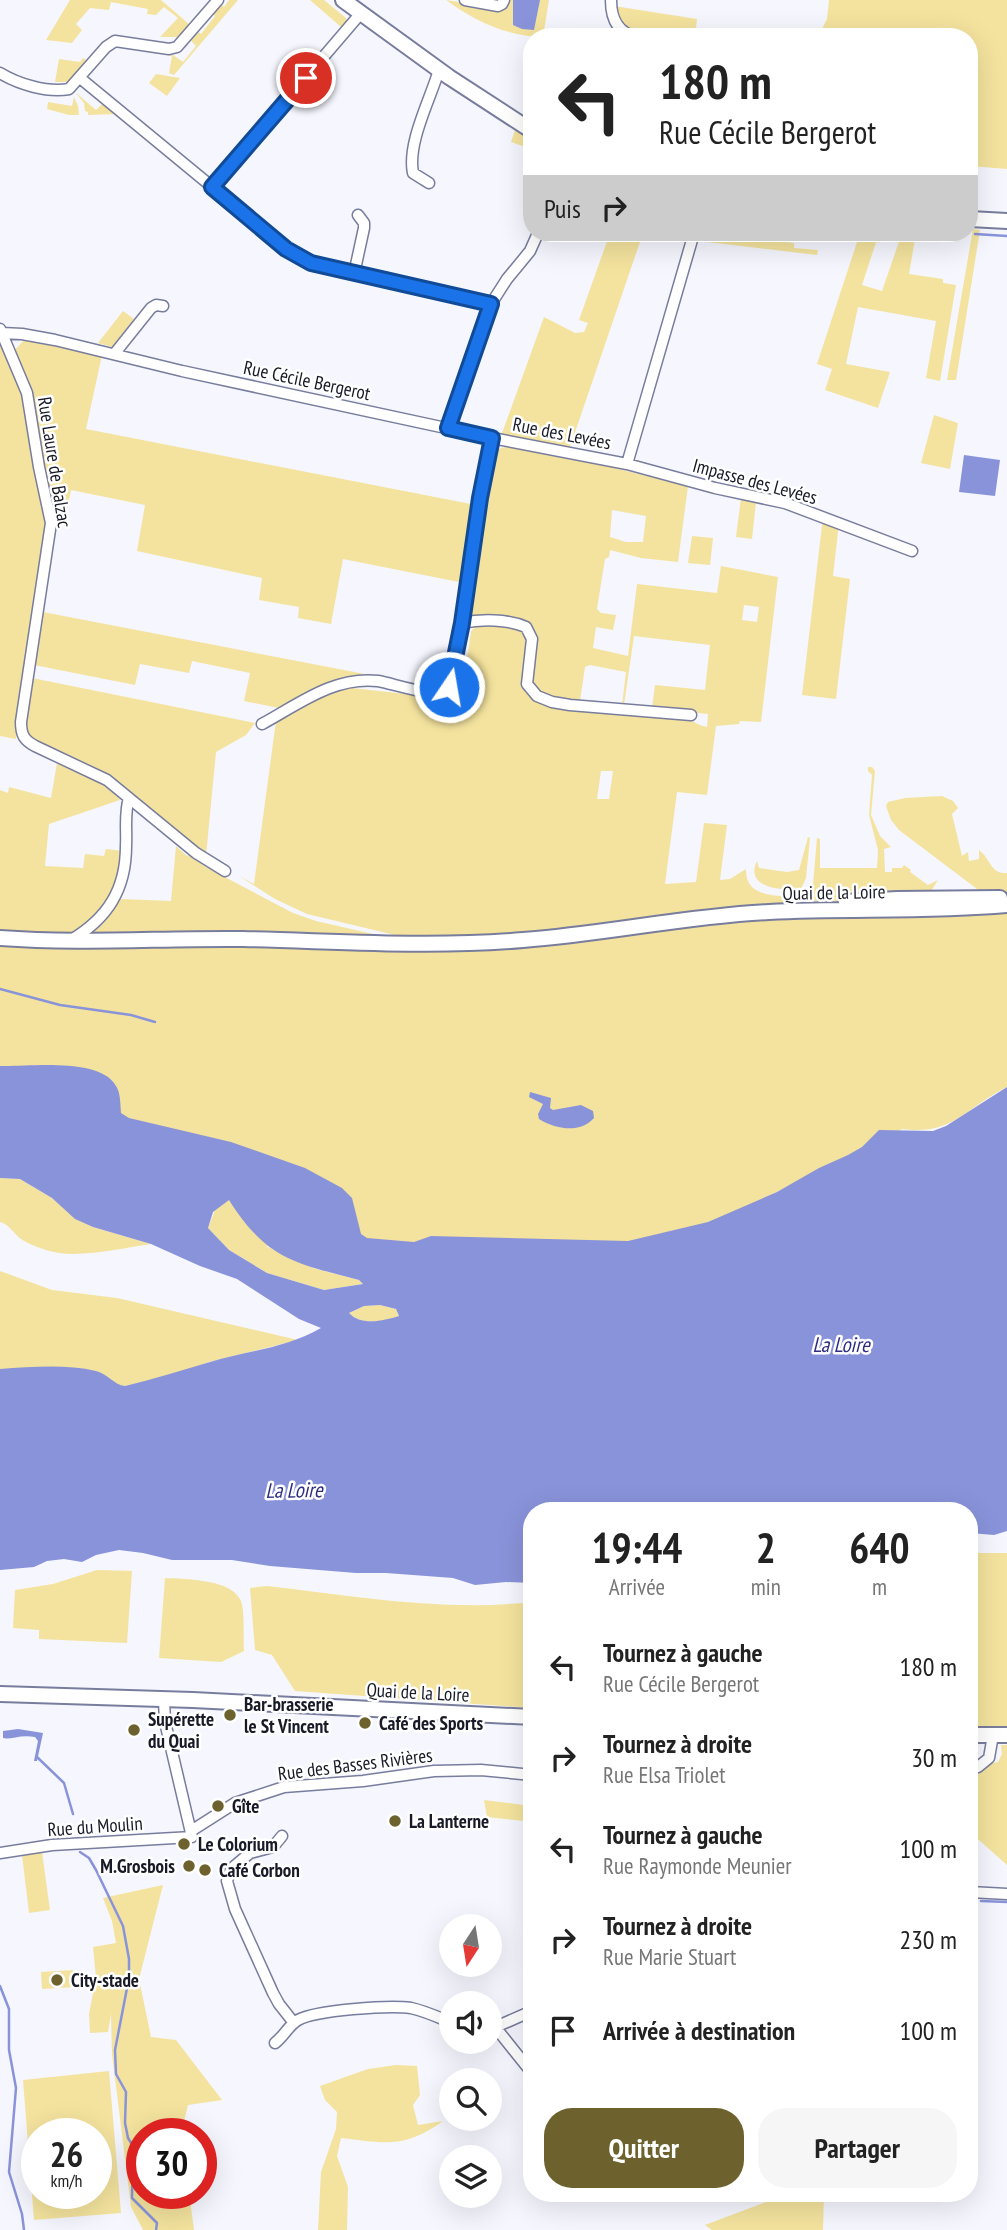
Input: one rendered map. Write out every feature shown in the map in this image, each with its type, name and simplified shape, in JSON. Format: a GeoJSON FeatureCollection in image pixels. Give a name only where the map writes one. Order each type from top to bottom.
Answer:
{"type":"FeatureCollection","features":[{"type":"Feature","properties":{"kind":"main road"},"geometry":{"type":"LineString","coordinates":[[343,0],[439,70],[523,125]]}},
{"type":"Feature","properties":{"kind":"main road"},"geometry":{"type":"LineString","coordinates":[[978,220],[1007,222]]}},
{"type":"Feature","properties":{"kind":"main road","name":"Quai de la Loire"},"geometry":{"type":"LineString","coordinates":[[771,912],[873,900],[1007,898]]}},
{"type":"Feature","properties":{"kind":"main road","name":"Quai de la Loire"},"geometry":{"type":"LineString","coordinates":[[771,912],[906,911],[1007,905]]}},
{"type":"Feature","properties":{"kind":"main road"},"geometry":{"type":"LineString","coordinates":[[0,938],[242,939],[405,945],[465,944],[524,940],[667,921],[771,912]]}},
{"type":"Feature","properties":{"kind":"main road","name":"Quai de la Loire"},"geometry":{"type":"LineString","coordinates":[[2,1694],[523,1717]]}},
{"type":"Feature","properties":{"kind":"main road"},"geometry":{"type":"LineString","coordinates":[[978,1735],[1000,1735]]}},
{"type":"Feature","properties":{"kind":"street"},"geometry":{"type":"LineString","coordinates":[[0,73],[16,82],[69,89],[106,47],[115,41],[169,49],[177,47],[218,0]]}},
{"type":"Feature","properties":{"kind":"street"},"geometry":{"type":"LineString","coordinates":[[465,0],[498,6],[503,0]]}},
{"type":"Feature","properties":{"kind":"street"},"geometry":{"type":"LineString","coordinates":[[611,0],[611,12],[619,28]]}},
{"type":"Feature","properties":{"kind":"street"},"geometry":{"type":"LineString","coordinates":[[212,187],[361,13]]}},
{"type":"Feature","properties":{"kind":"street"},"geometry":{"type":"LineString","coordinates":[[429,183],[413,173],[411,165],[420,127],[439,70]]}},
{"type":"Feature","properties":{"kind":"street"},"geometry":{"type":"LineString","coordinates":[[80,78],[296,256],[321,267],[491,304]]}},
{"type":"Feature","properties":{"kind":"street"},"geometry":{"type":"LineString","coordinates":[[354,274],[364,228],[358,215]]}},
{"type":"Feature","properties":{"kind":"street"},"geometry":{"type":"LineString","coordinates":[[448,428],[491,304],[534,242]]}},
{"type":"Feature","properties":{"kind":"street","name":"Rue des Levées"},"geometry":{"type":"LineString","coordinates":[[262,724],[318,692],[347,682],[376,681],[430,692],[445,691],[451,683],[492,438],[627,464],[691,242]]}},
{"type":"Feature","properties":{"kind":"street"},"geometry":{"type":"LineString","coordinates":[[116,354],[150,308],[163,306]]}},
{"type":"Feature","properties":{"kind":"street","name":"Rue Cécile Bergerot"},"geometry":{"type":"LineString","coordinates":[[1,330],[492,438]]}},
{"type":"Feature","properties":{"kind":"street","name":"Rue Laure de Balzac"},"geometry":{"type":"LineString","coordinates":[[1,330],[27,393],[38,467],[51,523],[21,733],[27,742],[99,776],[177,839],[225,871]]}},
{"type":"Feature","properties":{"kind":"street","name":"Impasse des Levées"},"geometry":{"type":"LineString","coordinates":[[627,464],[785,503],[912,551]]}},
{"type":"Feature","properties":{"kind":"street"},"geometry":{"type":"LineString","coordinates":[[462,623],[489,620],[526,627],[532,639],[527,684],[532,692],[544,699],[570,705],[691,715]]}},
{"type":"Feature","properties":{"kind":"street"},"geometry":{"type":"LineString","coordinates":[[71,940],[88,929],[110,906],[119,891],[125,863],[129,798]]}},
{"type":"Feature","properties":{"kind":"street"},"geometry":{"type":"LineString","coordinates":[[170,1700],[165,1722],[192,1834]]}},
{"type":"Feature","properties":{"kind":"street"},"geometry":{"type":"LineString","coordinates":[[978,1767],[989,1758],[1000,1735]]}},
{"type":"Feature","properties":{"kind":"street","name":"Rue des Basses Rivières"},"geometry":{"type":"LineString","coordinates":[[192,1834],[235,1803],[284,1787],[454,1770],[523,1774]]}},
{"type":"Feature","properties":{"kind":"street","name":"Rue du Moulin"},"geometry":{"type":"LineString","coordinates":[[0,1853],[56,1844],[192,1834]]}},
{"type":"Feature","properties":{"kind":"street"},"geometry":{"type":"LineString","coordinates":[[282,1836],[273,1847],[250,1853],[230,1870],[227,1884],[234,1909],[273,1993],[283,2011],[294,2023]]}},
{"type":"Feature","properties":{"kind":"street"},"geometry":{"type":"LineString","coordinates":[[978,1892],[1007,1894]]}},
{"type":"Feature","properties":{"kind":"street"},"geometry":{"type":"LineString","coordinates":[[275,2043],[294,2023],[310,2015],[403,2007],[439,2017]]}},
{"type":"Feature","properties":{"kind":"street"},"geometry":{"type":"LineString","coordinates":[[502,2025],[523,2015]]}},
{"type":"Feature","properties":{"kind":"street"},"geometry":{"type":"LineString","coordinates":[[502,2039],[523,2063]]}},
{"type":"Feature","properties":{"kind":"shaded area"},"geometry":{"type":"Polygon","coordinates":[[[70,0],[161,0],[190,25],[179,37],[160,37],[178,18],[164,7],[156,15],[147,14],[148,9],[111,2],[109,10],[90,8],[76,24],[82,30],[72,43],[46,40],[70,0]]]}},
{"type":"Feature","properties":{"kind":"shaded area"},"geometry":{"type":"Polygon","coordinates":[[[229,0],[238,0],[174,75],[169,73],[172,56],[151,51],[173,55],[183,62],[196,46],[191,41],[198,32],[201,34],[221,4],[224,7],[229,0]]]}},
{"type":"Feature","properties":{"kind":"shaded area"},"geometry":{"type":"Polygon","coordinates":[[[310,0],[324,0],[347,21],[341,27],[310,0]]]}},
{"type":"Feature","properties":{"kind":"shaded area"},"geometry":{"type":"Polygon","coordinates":[[[446,0],[505,10],[507,0],[549,0],[544,28],[523,28],[523,35],[504,31],[446,0]]]}},
{"type":"Feature","properties":{"kind":"shaded area"},"geometry":{"type":"Polygon","coordinates":[[[829,0],[1007,0],[1007,169],[978,167],[978,28],[822,28],[827,19],[829,0]]]}},
{"type":"Feature","properties":{"kind":"shaded area"},"geometry":{"type":"Polygon","coordinates":[[[614,6],[697,19],[696,28],[621,27],[614,6]]]}},
{"type":"Feature","properties":{"kind":"shaded area"},"geometry":{"type":"Polygon","coordinates":[[[83,58],[86,60],[68,82],[55,82],[59,59],[80,62],[83,58]]]}},
{"type":"Feature","properties":{"kind":"shaded area"},"geometry":{"type":"Polygon","coordinates":[[[156,74],[180,78],[167,96],[149,83],[156,74]]]}},
{"type":"Feature","properties":{"kind":"shaded area"},"geometry":{"type":"Polygon","coordinates":[[[75,92],[96,110],[102,104],[115,114],[88,115],[84,103],[75,92]]]}},
{"type":"Feature","properties":{"kind":"shaded area"},"geometry":{"type":"Polygon","coordinates":[[[74,97],[79,115],[47,109],[48,102],[72,106],[74,97]]]}},
{"type":"Feature","properties":{"kind":"shaded area"},"geometry":{"type":"Polygon","coordinates":[[[515,130],[523,135],[523,146],[511,142],[515,130]]]}},
{"type":"Feature","properties":{"kind":"shaded area"},"geometry":{"type":"Polygon","coordinates":[[[980,230],[956,380],[947,380],[971,242],[978,242],[980,230]]]}},
{"type":"Feature","properties":{"kind":"shaded area"},"geometry":{"type":"Polygon","coordinates":[[[607,242],[640,242],[569,450],[501,436],[544,317],[575,333],[584,332],[588,323],[579,320],[607,242]]]}},
{"type":"Feature","properties":{"kind":"shaded area"},"geometry":{"type":"Polygon","coordinates":[[[707,242],[794,243],[794,248],[818,250],[817,255],[707,242]]]}},
{"type":"Feature","properties":{"kind":"shaded area"},"geometry":{"type":"Polygon","coordinates":[[[857,242],[876,242],[862,285],[882,291],[899,242],[914,242],[909,274],[943,279],[943,283],[956,285],[940,381],[926,378],[936,321],[858,307],[846,364],[890,372],[878,408],[825,390],[832,369],[817,364],[857,242]]]}},
{"type":"Feature","properties":{"kind":"shaded area"},"geometry":{"type":"Polygon","coordinates":[[[123,311],[134,319],[112,347],[98,343],[123,311]]]}},
{"type":"Feature","properties":{"kind":"shaded area"},"geometry":{"type":"Polygon","coordinates":[[[0,338],[23,390],[49,515],[16,739],[0,736],[0,338]]]}},
{"type":"Feature","properties":{"kind":"shaded area"},"geometry":{"type":"Polygon","coordinates":[[[26,338],[102,355],[86,429],[476,505],[464,583],[343,559],[331,624],[298,618],[299,607],[259,600],[262,578],[137,551],[145,505],[71,490],[65,520],[55,519],[44,479],[35,412],[13,352],[26,338]]]}},
{"type":"Feature","properties":{"kind":"shaded area"},"geometry":{"type":"Polygon","coordinates":[[[934,415],[958,423],[950,469],[921,463],[934,415]]]}},
{"type":"Feature","properties":{"kind":"shaded area"},"geometry":{"type":"Polygon","coordinates":[[[509,446],[614,465],[618,469],[688,486],[678,562],[641,558],[610,550],[609,557],[605,559],[597,609],[601,613],[616,615],[613,630],[596,627],[593,648],[628,656],[637,584],[717,593],[721,566],[778,577],[761,722],[740,721],[739,724],[716,726],[707,795],[677,792],[665,884],[696,882],[704,823],[727,825],[720,880],[730,879],[746,869],[749,884],[759,892],[788,897],[790,900],[787,905],[673,914],[538,933],[420,938],[399,936],[307,914],[275,899],[239,876],[254,884],[276,721],[288,717],[306,701],[343,687],[451,699],[463,691],[471,631],[479,624],[509,624],[526,629],[529,649],[524,684],[529,693],[542,700],[580,710],[652,717],[653,714],[681,716],[707,727],[708,714],[652,708],[655,685],[705,690],[710,645],[634,636],[624,705],[626,672],[590,665],[585,667],[580,701],[561,700],[542,694],[533,684],[536,645],[534,634],[526,624],[507,619],[474,618],[467,613],[491,458],[498,449],[509,446]],[[612,510],[610,537],[626,542],[643,542],[646,516],[612,510]],[[744,605],[742,620],[757,622],[759,607],[744,605]],[[601,771],[597,799],[609,799],[613,771],[601,771]]]}},
{"type":"Feature","properties":{"kind":"shaded area"},"geometry":{"type":"Polygon","coordinates":[[[741,498],[756,502],[752,539],[736,537],[741,498]]]}},
{"type":"Feature","properties":{"kind":"shaded area"},"geometry":{"type":"Polygon","coordinates":[[[823,517],[839,523],[833,576],[850,579],[836,699],[802,695],[823,517]]]}},
{"type":"Feature","properties":{"kind":"shaded area"},"geometry":{"type":"Polygon","coordinates":[[[692,536],[713,538],[710,565],[688,563],[692,536]]]}},
{"type":"Feature","properties":{"kind":"shaded area"},"geometry":{"type":"Polygon","coordinates":[[[43,612],[370,675],[341,681],[279,708],[244,701],[250,673],[192,661],[189,673],[140,664],[135,685],[34,665],[43,612]]]}},
{"type":"Feature","properties":{"kind":"shaded area"},"geometry":{"type":"Polygon","coordinates":[[[32,678],[255,723],[246,735],[216,752],[206,856],[155,815],[29,738],[25,729],[32,678]]]}},
{"type":"Feature","properties":{"kind":"shaded area"},"geometry":{"type":"Polygon","coordinates":[[[57,763],[109,786],[120,800],[49,824],[45,866],[83,868],[85,854],[104,856],[106,849],[123,851],[117,884],[103,913],[73,935],[0,933],[0,790],[8,793],[9,787],[51,798],[57,763]]]}},
{"type":"Feature","properties":{"kind":"shaded area"},"geometry":{"type":"Polygon","coordinates":[[[868,767],[875,771],[871,815],[880,836],[891,847],[884,849],[885,872],[892,872],[892,868],[902,868],[904,865],[928,885],[938,880],[930,893],[815,901],[812,896],[817,838],[820,839],[820,868],[877,868],[878,850],[869,815],[872,775],[868,767]]]}},
{"type":"Feature","properties":{"kind":"shaded area"},"geometry":{"type":"Polygon","coordinates":[[[942,796],[953,801],[958,808],[952,814],[962,856],[968,852],[969,861],[979,859],[979,850],[994,869],[1007,873],[1007,895],[981,892],[899,830],[891,820],[886,806],[888,802],[905,798],[942,796]]]}},
{"type":"Feature","properties":{"kind":"shaded area"},"geometry":{"type":"Polygon","coordinates":[[[808,837],[806,878],[801,889],[775,888],[760,882],[754,870],[757,861],[759,868],[787,872],[799,870],[808,837]]]}},
{"type":"Feature","properties":{"kind":"shaded area"},"geometry":{"type":"Polygon","coordinates":[[[176,846],[206,867],[293,913],[386,937],[88,934],[121,899],[171,901],[176,846]]]}},
{"type":"Feature","properties":{"kind":"shaded area"},"geometry":{"type":"Polygon","coordinates":[[[1007,910],[1007,1087],[947,1124],[919,1130],[902,1129],[672,1245],[266,1246],[313,1268],[359,1280],[363,1284],[324,1290],[267,1273],[229,1250],[208,1228],[215,1210],[0,1108],[0,943],[384,948],[723,920],[1007,910]]]}},
{"type":"Feature","properties":{"kind":"shaded area"},"geometry":{"type":"Polygon","coordinates":[[[0,1178],[20,1179],[52,1198],[76,1219],[93,1227],[151,1244],[70,1254],[33,1245],[0,1222],[0,1178]]]}},
{"type":"Feature","properties":{"kind":"shaded area"},"geometry":{"type":"Polygon","coordinates":[[[0,1271],[52,1290],[117,1298],[298,1340],[209,1362],[177,1374],[0,1410],[0,1271]]]}},
{"type":"Feature","properties":{"kind":"shaded area"},"geometry":{"type":"Polygon","coordinates":[[[380,1305],[396,1309],[399,1317],[366,1321],[349,1313],[364,1306],[380,1305]]]}},
{"type":"Feature","properties":{"kind":"shaded area"},"geometry":{"type":"Polygon","coordinates":[[[978,1553],[1007,1553],[1007,1726],[978,1728],[978,1553]]]}},
{"type":"Feature","properties":{"kind":"shaded area"},"geometry":{"type":"Polygon","coordinates":[[[97,1570],[132,1571],[127,1643],[39,1639],[39,1630],[13,1628],[15,1590],[53,1584],[97,1570]]]}},
{"type":"Feature","properties":{"kind":"shaded area"},"geometry":{"type":"Polygon","coordinates":[[[165,1578],[218,1584],[236,1594],[242,1606],[244,1651],[221,1662],[159,1658],[165,1578]]]}},
{"type":"Feature","properties":{"kind":"shaded area"},"geometry":{"type":"Polygon","coordinates":[[[267,1586],[432,1604],[523,1603],[523,1707],[295,1691],[272,1655],[255,1650],[250,1588],[267,1586]]]}},
{"type":"Feature","properties":{"kind":"shaded area"},"geometry":{"type":"Polygon","coordinates":[[[1001,1745],[1007,1745],[1007,1865],[978,1839],[978,1766],[998,1762],[1002,1754],[1001,1745]]]}},
{"type":"Feature","properties":{"kind":"shaded area"},"geometry":{"type":"Polygon","coordinates":[[[484,1800],[523,1805],[523,1821],[487,1817],[484,1800]]]}},
{"type":"Feature","properties":{"kind":"shaded area"},"geometry":{"type":"Polygon","coordinates":[[[42,1852],[50,1910],[29,1913],[22,1855],[42,1852]]]}},
{"type":"Feature","properties":{"kind":"shaded area"},"geometry":{"type":"Polygon","coordinates":[[[163,1885],[139,1979],[151,2037],[176,2040],[222,2100],[188,2105],[185,2118],[126,2118],[126,2167],[112,2054],[111,2014],[108,2032],[90,2033],[89,2014],[96,1978],[93,1947],[116,1943],[112,1921],[103,1898],[163,1885]]]}},
{"type":"Feature","properties":{"kind":"shaded area","name":"City-stade"},"geometry":{"type":"Polygon","coordinates":[[[73,1970],[74,1987],[42,1989],[41,1972],[73,1970]]]}},
{"type":"Feature","properties":{"kind":"shaded area"},"geometry":{"type":"Polygon","coordinates":[[[396,2065],[417,2066],[420,2095],[413,2105],[418,2125],[439,2124],[417,2136],[394,2142],[341,2138],[337,2156],[348,2187],[347,2230],[318,2230],[321,2172],[336,2129],[337,2112],[325,2100],[320,2086],[368,2069],[396,2065]]]}},
{"type":"Feature","properties":{"kind":"shaded area"},"geometry":{"type":"Polygon","coordinates":[[[109,2071],[121,2213],[34,2220],[33,2209],[112,2209],[112,2118],[26,2118],[23,2080],[109,2071]]]}},
{"type":"Feature","properties":{"kind":"shaded area"},"geometry":{"type":"Polygon","coordinates":[[[766,2202],[824,2202],[823,2230],[712,2230],[705,2225],[766,2202]]]}},
{"type":"Feature","properties":{"kind":"shaded area"},"geometry":{"type":"Polygon","coordinates":[[[132,2209],[191,2209],[194,2230],[143,2230],[132,2209]]]}},
{"type":"Feature","properties":{"kind":"water"},"geometry":{"type":"Polygon","coordinates":[[[513,0],[540,0],[534,28],[522,29],[513,25],[513,0]]]}},
{"type":"Feature","properties":{"kind":"water"},"geometry":{"type":"Polygon","coordinates":[[[964,455],[1000,460],[995,496],[959,492],[964,455]]]}},
{"type":"Feature","properties":{"kind":"water","name":"La Loire"},"geometry":{"type":"Polygon","coordinates":[[[63,1065],[95,1071],[108,1077],[118,1089],[121,1113],[129,1118],[231,1142],[305,1168],[342,1188],[352,1198],[361,1234],[367,1238],[414,1242],[431,1236],[628,1241],[708,1222],[777,1192],[862,1147],[879,1130],[933,1131],[946,1126],[1007,1087],[1007,1531],[994,1535],[978,1534],[978,1502],[523,1502],[523,1583],[475,1585],[453,1578],[270,1566],[232,1560],[172,1560],[119,1550],[96,1555],[82,1562],[64,1559],[47,1561],[34,1567],[0,1570],[0,1369],[73,1367],[100,1372],[125,1386],[281,1345],[321,1328],[299,1319],[237,1279],[151,1244],[75,1219],[52,1198],[20,1179],[0,1178],[0,1066],[63,1065]],[[229,1200],[213,1212],[208,1228],[229,1250],[267,1273],[324,1290],[363,1284],[359,1280],[317,1269],[284,1256],[256,1235],[229,1200]],[[380,1305],[364,1306],[349,1313],[360,1320],[379,1321],[399,1316],[396,1309],[380,1305]]]}},
{"type":"Feature","properties":{"kind":"water"},"geometry":{"type":"Polygon","coordinates":[[[530,1092],[551,1098],[550,1108],[553,1110],[581,1105],[593,1111],[594,1118],[575,1128],[545,1122],[539,1119],[538,1114],[543,1104],[529,1097],[530,1092]]]}},
{"type":"Feature","properties":{"kind":"water"},"geometry":{"type":"Polygon","coordinates":[[[18,1729],[43,1733],[37,1761],[34,1761],[38,1741],[35,1737],[3,1738],[3,1731],[18,1729]]]}},
{"type":"Feature","properties":{"kind":"waterway"},"geometry":{"type":"LineString","coordinates":[[978,234],[1007,236]]}},
{"type":"Feature","properties":{"kind":"waterway"},"geometry":{"type":"LineString","coordinates":[[0,989],[60,1005],[131,1015],[155,1022]]}},
{"type":"Feature","properties":{"kind":"waterway"},"geometry":{"type":"LineString","coordinates":[[37,1757],[64,1783],[73,1814]]}},
{"type":"Feature","properties":{"kind":"waterway"},"geometry":{"type":"LineString","coordinates":[[80,1852],[89,1858],[96,1870],[123,1926],[129,1959],[129,1978],[115,2050],[116,2074],[126,2092],[125,2123],[133,2146],[132,2198],[157,2223],[156,2230]]}},
{"type":"Feature","properties":{"kind":"waterway"},"geometry":{"type":"LineString","coordinates":[[981,1901],[1007,1902]]}},
{"type":"Feature","properties":{"kind":"waterway"},"geometry":{"type":"LineString","coordinates":[[0,1986],[9,2009],[9,2050],[16,2088],[9,2172],[24,2230]]}},
{"type":"Feature","properties":{"kind":"place","name":"Bar-brasserie le St Vincent"},"geometry":{"type":"Point","coordinates":[230,1715]}},
{"type":"Feature","properties":{"kind":"place","name":"Café des Sports"},"geometry":{"type":"Point","coordinates":[365,1723]}},
{"type":"Feature","properties":{"kind":"place","name":"Supérette du Quai"},"geometry":{"type":"Point","coordinates":[134,1730]}},
{"type":"Feature","properties":{"kind":"place","name":"Gîte"},"geometry":{"type":"Point","coordinates":[218,1806]}},
{"type":"Feature","properties":{"kind":"place","name":"La Lanterne"},"geometry":{"type":"Point","coordinates":[395,1821]}},
{"type":"Feature","properties":{"kind":"place","name":"Le Colorium"},"geometry":{"type":"Point","coordinates":[184,1844]}},
{"type":"Feature","properties":{"kind":"place","name":"M.Grosbois"},"geometry":{"type":"Point","coordinates":[189,1866]}},
{"type":"Feature","properties":{"kind":"place","name":"Café Corbon"},"geometry":{"type":"Point","coordinates":[205,1870]}},
{"type":"Feature","properties":{"kind":"place","name":"City-stade"},"geometry":{"type":"Point","coordinates":[57,1980]}},
{"type":"Feature","properties":{"kind":"route"},"geometry":{"type":"LineString","coordinates":[[306,78],[212,187],[286,249],[311,263],[491,304],[448,428],[492,438],[449,687]]}}]}
